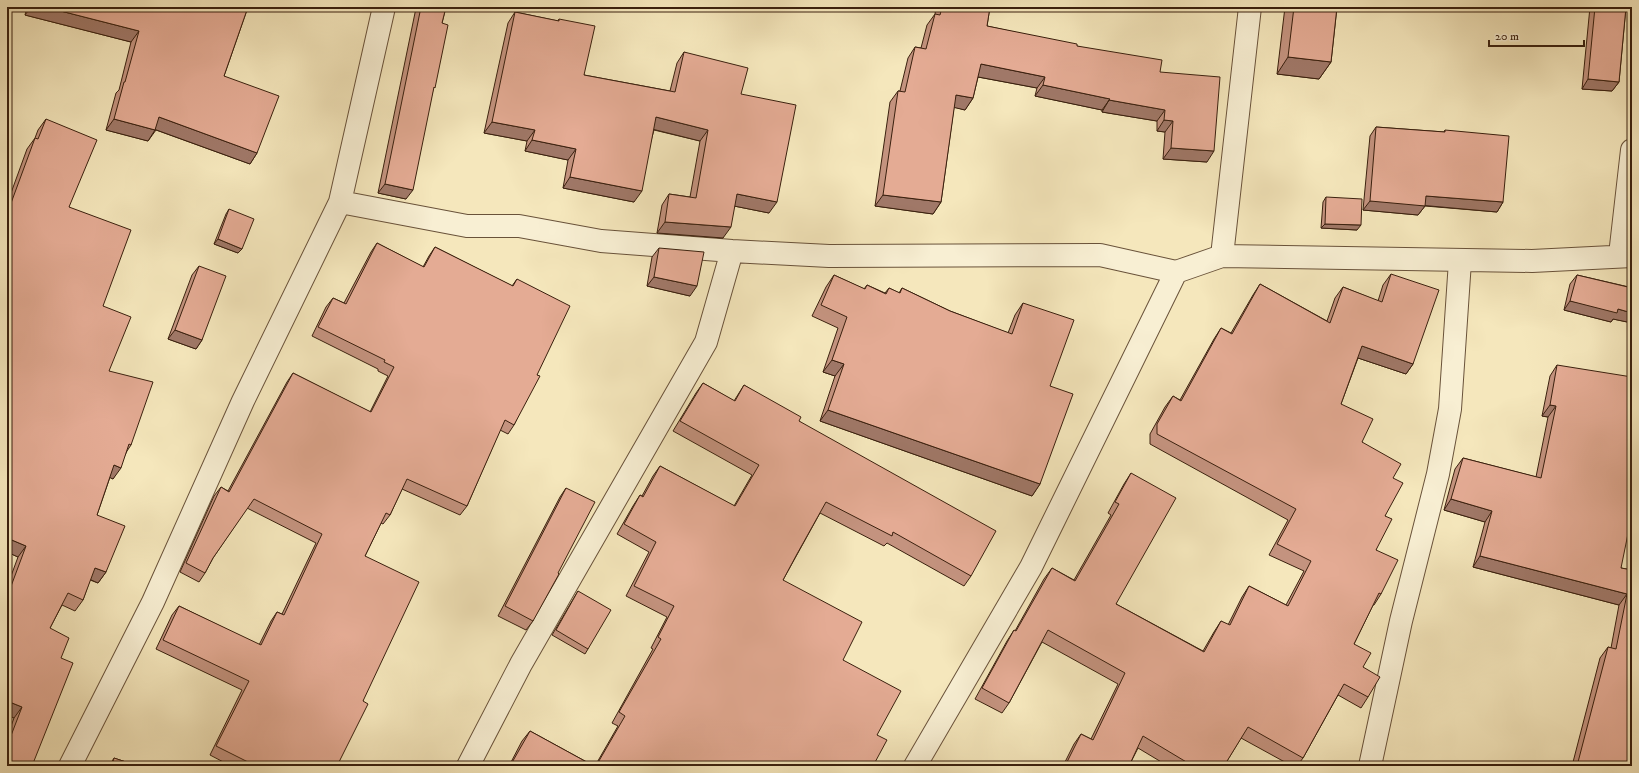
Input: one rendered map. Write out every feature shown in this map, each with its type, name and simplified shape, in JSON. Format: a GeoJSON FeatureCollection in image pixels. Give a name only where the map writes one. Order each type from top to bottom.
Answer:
{"type":"FeatureCollection","features":[{"type":"Feature","properties":{"kind":"street"},"geometry":{"type":"LineString","coordinates":[[70,766],[153,602],[242,401],[340,202],[384,7]]}},
{"type":"Feature","properties":{"kind":"street"},"geometry":{"type":"LineString","coordinates":[[1222,256],[1250,7]]}},
{"type":"Feature","properties":{"kind":"street"},"geometry":{"type":"LineString","coordinates":[[340,202],[467,226],[519,226],[601,241],[732,251],[829,256],[1100,255],[1176,272],[1222,256],[1532,261],[1626,256],[1632,150]]}},
{"type":"Feature","properties":{"kind":"street"},"geometry":{"type":"LineString","coordinates":[[468,766],[521,664],[706,342],[732,251]]}},
{"type":"Feature","properties":{"kind":"street"},"geometry":{"type":"LineString","coordinates":[[1370,766],[1401,621],[1438,474],[1450,409],[1460,261]]}},
{"type":"Feature","properties":{"kind":"street"},"geometry":{"type":"LineString","coordinates":[[915,766],[1031,567],[1176,272]]}},
{"type":"Feature","properties":{"kind":"building"},"geometry":{"type":"Polygon","coordinates":[[[45,7],[248,7],[224,76],[279,96],[257,153],[159,117],[155,130],[114,119],[139,31],[45,7]]]}},
{"type":"Feature","properties":{"kind":"building"},"geometry":{"type":"Polygon","coordinates":[[[421,7],[446,7],[442,23],[448,25],[413,190],[385,184],[421,7]]]}},
{"type":"Feature","properties":{"kind":"building"},"geometry":{"type":"Polygon","coordinates":[[[942,7],[990,7],[987,26],[1077,44],[1077,46],[1162,60],[1160,72],[1220,77],[1214,151],[1171,148],[1173,121],[1164,120],[1165,110],[1109,100],[1110,99],[1043,85],[1045,77],[981,64],[973,98],[956,95],[941,202],[883,195],[898,91],[905,92],[915,47],[926,49],[935,14],[940,15],[942,7]]]}},
{"type":"Feature","properties":{"kind":"building"},"geometry":{"type":"Polygon","coordinates":[[[1294,7],[1337,7],[1331,62],[1288,57],[1294,7]]]}},
{"type":"Feature","properties":{"kind":"building"},"geometry":{"type":"Polygon","coordinates":[[[1595,7],[1626,7],[1619,82],[1588,79],[1595,7]]]}},
{"type":"Feature","properties":{"kind":"building"},"geometry":{"type":"Polygon","coordinates":[[[515,12],[559,21],[559,19],[595,26],[584,75],[675,92],[684,52],[748,68],[741,94],[796,105],[777,202],[737,194],[731,227],[665,222],[669,194],[696,198],[708,130],[656,117],[642,191],[570,177],[576,149],[532,140],[535,130],[492,122],[515,12]]]}},
{"type":"Feature","properties":{"kind":"building"},"geometry":{"type":"Polygon","coordinates":[[[46,119],[97,140],[69,207],[131,230],[103,306],[131,317],[109,371],[153,382],[131,445],[129,444],[121,468],[114,465],[97,515],[125,526],[106,572],[95,568],[83,600],[68,593],[50,628],[69,638],[61,658],[73,663],[32,766],[7,766],[7,746],[22,707],[7,701],[7,597],[26,546],[7,538],[7,214],[35,138],[38,139],[46,119]]]}},
{"type":"Feature","properties":{"kind":"building"},"geometry":{"type":"Polygon","coordinates":[[[1376,127],[1445,132],[1445,130],[1509,136],[1503,202],[1426,196],[1425,206],[1370,201],[1376,127]]]}},
{"type":"Feature","properties":{"kind":"building"},"geometry":{"type":"Polygon","coordinates":[[[1326,197],[1362,199],[1361,225],[1325,224],[1326,197]]]}},
{"type":"Feature","properties":{"kind":"building"},"geometry":{"type":"Polygon","coordinates":[[[229,209],[254,219],[242,249],[218,239],[229,209]]]}},
{"type":"Feature","properties":{"kind":"building"},"geometry":{"type":"Polygon","coordinates":[[[377,243],[424,267],[435,247],[513,286],[517,279],[570,306],[537,375],[540,376],[514,425],[505,420],[467,506],[407,479],[390,515],[386,513],[365,556],[419,582],[363,701],[368,704],[337,766],[256,766],[216,746],[249,681],[163,640],[179,606],[261,645],[277,612],[284,615],[322,534],[254,499],[213,558],[205,573],[186,563],[221,487],[229,492],[293,373],[371,412],[394,367],[384,362],[385,360],[318,327],[333,298],[346,304],[377,243]]]}},
{"type":"Feature","properties":{"kind":"building"},"geometry":{"type":"Polygon","coordinates":[[[659,248],[704,252],[697,286],[654,277],[659,248]]]}},
{"type":"Feature","properties":{"kind":"building"},"geometry":{"type":"Polygon","coordinates":[[[199,266],[226,276],[202,340],[175,330],[199,266]]]}},
{"type":"Feature","properties":{"kind":"building"},"geometry":{"type":"Polygon","coordinates":[[[1391,274],[1439,290],[1413,364],[1362,346],[1341,404],[1373,419],[1362,442],[1401,464],[1393,478],[1403,483],[1385,516],[1392,519],[1376,550],[1398,560],[1381,594],[1379,593],[1354,644],[1371,653],[1363,667],[1380,677],[1368,697],[1344,684],[1303,758],[1248,727],[1224,766],[1193,766],[1143,736],[1129,766],[1065,766],[1081,734],[1093,740],[1125,673],[1048,630],[1009,703],[982,688],[1014,630],[1016,631],[1052,568],[1075,581],[1119,504],[1115,502],[1131,473],[1176,498],[1116,604],[1204,652],[1221,621],[1230,625],[1249,586],[1288,606],[1311,561],[1277,544],[1296,509],[1157,434],[1157,424],[1173,396],[1181,401],[1221,328],[1232,334],[1260,284],[1330,323],[1343,287],[1382,302],[1391,274]]]}},
{"type":"Feature","properties":{"kind":"building"},"geometry":{"type":"Polygon","coordinates":[[[834,275],[865,289],[867,285],[886,294],[889,288],[900,293],[902,288],[950,311],[1012,334],[1023,303],[1074,320],[1050,386],[1073,394],[1040,484],[828,410],[844,364],[832,360],[847,317],[821,305],[834,275]]]}},
{"type":"Feature","properties":{"kind":"building"},"geometry":{"type":"Polygon","coordinates":[[[1577,275],[1632,288],[1632,313],[1618,309],[1617,313],[1570,301],[1577,275]]]}},
{"type":"Feature","properties":{"kind":"building"},"geometry":{"type":"Polygon","coordinates":[[[1557,365],[1632,377],[1632,514],[1621,568],[1632,570],[1632,719],[1628,732],[1632,733],[1632,766],[1577,766],[1608,647],[1616,649],[1627,594],[1480,556],[1492,511],[1451,499],[1463,458],[1541,478],[1556,406],[1550,405],[1557,365]]]}},
{"type":"Feature","properties":{"kind":"building"},"geometry":{"type":"Polygon","coordinates":[[[703,383],[735,401],[744,385],[801,417],[799,421],[996,531],[971,576],[893,532],[892,536],[826,502],[783,580],[862,622],[843,660],[901,691],[877,735],[887,740],[873,766],[596,766],[625,716],[619,712],[661,639],[658,637],[674,606],[634,586],[656,542],[624,524],[640,495],[643,497],[660,466],[735,506],[759,465],[680,421],[703,383]]]}},
{"type":"Feature","properties":{"kind":"building"},"geometry":{"type":"Polygon","coordinates":[[[566,488],[595,502],[558,573],[559,574],[533,621],[505,606],[566,488]]]}},
{"type":"Feature","properties":{"kind":"building"},"geometry":{"type":"Polygon","coordinates":[[[578,591],[611,610],[588,649],[556,630],[578,591]]]}},
{"type":"Feature","properties":{"kind":"building"},"geometry":{"type":"Polygon","coordinates":[[[530,731],[594,766],[510,766],[530,731]]]}},
{"type":"Feature","properties":{"kind":"building"},"geometry":{"type":"Polygon","coordinates":[[[114,758],[138,766],[112,766],[114,758]]]}}]}
